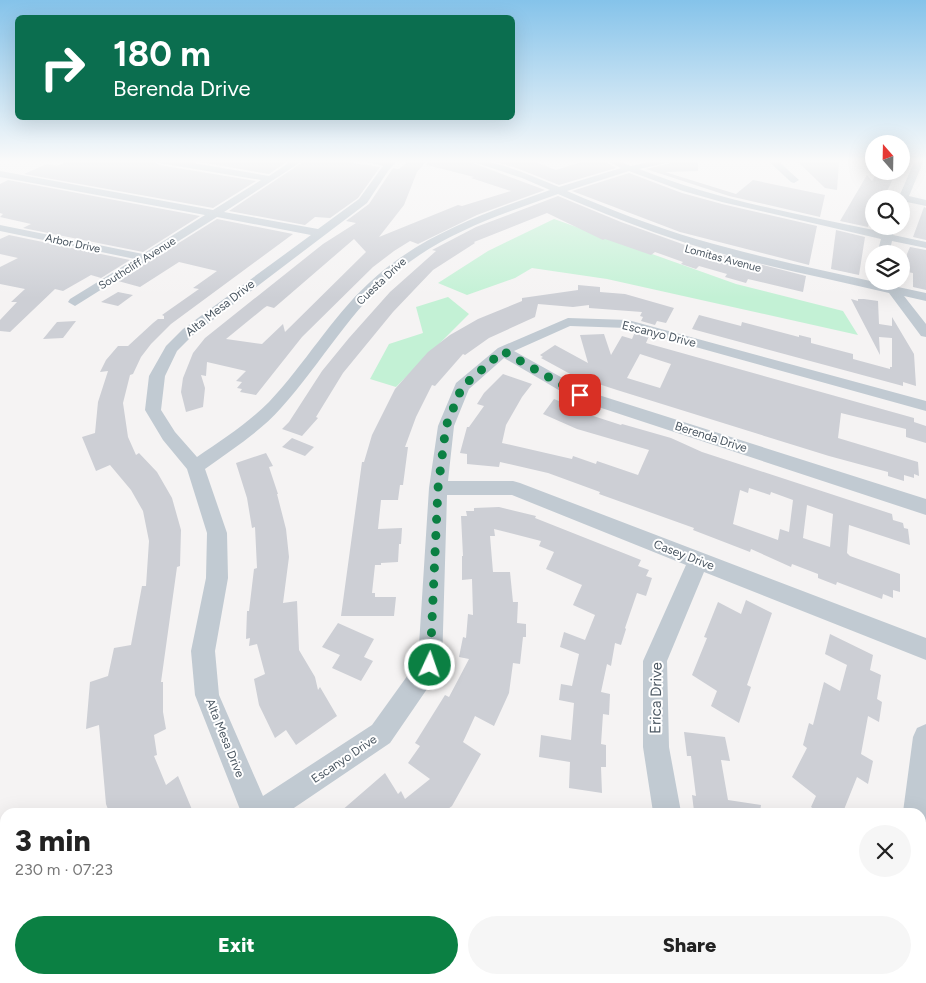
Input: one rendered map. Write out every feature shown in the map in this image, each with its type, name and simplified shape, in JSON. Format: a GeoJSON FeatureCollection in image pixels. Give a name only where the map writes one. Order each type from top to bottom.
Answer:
{"type":"FeatureCollection","features":[{"type":"Feature","properties":{"kind":"street"},"geometry":{"type":"LineString","coordinates":[[171,206],[319,233]]}},
{"type":"Feature","properties":{"kind":"street","name":"Southcliff Avenue"},"geometry":{"type":"LineString","coordinates":[[75,302],[229,206]]}},
{"type":"Feature","properties":{"kind":"street","name":"Alta Mesa Drive"},"geometry":{"type":"LineString","coordinates":[[253,808],[206,695],[203,651],[217,578],[217,533],[195,467],[169,436],[153,410],[156,376],[171,349],[188,332],[356,206]]}},
{"type":"Feature","properties":{"kind":"street","name":"Cuesta Drive"},"geometry":{"type":"LineString","coordinates":[[195,467],[248,429],[275,405],[342,320],[373,286],[400,261],[430,241],[469,222],[515,206]]}},
{"type":"Feature","properties":{"kind":"street","name":"Lomitas Avenue"},"geometry":{"type":"LineString","coordinates":[[580,206],[606,219],[681,247],[738,263],[865,285]]}},
{"type":"Feature","properties":{"kind":"street"},"geometry":{"type":"LineString","coordinates":[[743,206],[761,211],[865,227]]}},
{"type":"Feature","properties":{"kind":"street","name":"Arbor Drive"},"geometry":{"type":"LineString","coordinates":[[0,228],[146,258]]}},
{"type":"Feature","properties":{"kind":"street"},"geometry":{"type":"LineString","coordinates":[[900,235],[926,245]]}},
{"type":"Feature","properties":{"kind":"street"},"geometry":{"type":"LineString","coordinates":[[893,290],[926,297]]}},
{"type":"Feature","properties":{"kind":"street"},"geometry":{"type":"LineString","coordinates":[[893,290],[926,306]]}},
{"type":"Feature","properties":{"kind":"street"},"geometry":{"type":"LineString","coordinates":[[893,290],[926,333]]}},
{"type":"Feature","properties":{"kind":"street","name":"Escanyo Drive"},"geometry":{"type":"LineString","coordinates":[[270,808],[381,734],[430,665],[438,488],[446,426],[462,387],[503,351],[568,322],[628,324],[926,406]]}},
{"type":"Feature","properties":{"kind":"street","name":"Berenda Drive"},"geometry":{"type":"LineString","coordinates":[[503,351],[580,395],[926,507]]}},
{"type":"Feature","properties":{"kind":"street","name":"Casey Drive"},"geometry":{"type":"LineString","coordinates":[[438,488],[513,488],[926,649]]}},
{"type":"Feature","properties":{"kind":"street","name":"Erica Drive"},"geometry":{"type":"LineString","coordinates":[[666,808],[656,747],[655,661],[698,560]]}},
{"type":"Feature","properties":{"kind":"street"},"geometry":{"type":"LineString","coordinates":[[917,808],[926,737]]}},
{"type":"Feature","properties":{"kind":"green space"},"geometry":{"type":"Polygon","coordinates":[[[554,219],[736,284],[843,311],[858,335],[607,279],[532,268],[515,278],[467,295],[438,283],[488,251],[554,219]]]}},
{"type":"Feature","properties":{"kind":"green space"},"geometry":{"type":"Polygon","coordinates":[[[448,297],[469,314],[396,387],[370,379],[389,344],[423,333],[416,307],[448,297]]]}},
{"type":"Feature","properties":{"kind":"building"},"geometry":{"type":"Polygon","coordinates":[[[0,206],[146,206],[200,216],[143,252],[23,228],[31,224],[0,217],[3,214],[0,213],[0,206]]]}},
{"type":"Feature","properties":{"kind":"building"},"geometry":{"type":"Polygon","coordinates":[[[201,206],[216,206],[213,208],[201,206]]]}},
{"type":"Feature","properties":{"kind":"building"},"geometry":{"type":"Polygon","coordinates":[[[237,206],[347,206],[330,218],[315,217],[305,225],[229,211],[237,206]]]}},
{"type":"Feature","properties":{"kind":"building"},"geometry":{"type":"Polygon","coordinates":[[[366,206],[403,206],[379,237],[456,206],[502,206],[477,215],[418,244],[410,241],[373,267],[302,337],[256,395],[240,392],[242,389],[237,388],[242,382],[236,381],[246,371],[207,362],[206,376],[201,375],[205,388],[203,407],[186,412],[181,392],[183,378],[193,353],[205,338],[323,244],[356,223],[346,221],[366,206]],[[354,239],[274,308],[267,306],[226,339],[262,344],[283,324],[285,332],[366,252],[354,239]]]}},
{"type":"Feature","properties":{"kind":"building"},"geometry":{"type":"Polygon","coordinates":[[[532,206],[582,206],[685,245],[806,276],[803,292],[748,279],[746,283],[725,277],[727,274],[699,266],[696,269],[681,264],[683,262],[655,252],[651,255],[605,239],[603,240],[547,213],[474,242],[433,270],[393,312],[343,373],[316,417],[318,418],[302,436],[282,429],[289,422],[322,371],[390,292],[436,251],[432,250],[476,227],[532,206]]]}},
{"type":"Feature","properties":{"kind":"building"},"geometry":{"type":"Polygon","coordinates":[[[611,206],[730,206],[817,226],[809,265],[680,232],[611,206]]]}},
{"type":"Feature","properties":{"kind":"building"},"geometry":{"type":"Polygon","coordinates":[[[772,206],[823,206],[820,217],[772,206]]]}},
{"type":"Feature","properties":{"kind":"building"},"geometry":{"type":"Polygon","coordinates":[[[849,206],[865,206],[865,226],[840,221],[849,206]]]}},
{"type":"Feature","properties":{"kind":"building"},"geometry":{"type":"Polygon","coordinates":[[[924,207],[926,208],[926,240],[913,237],[924,207]]]}},
{"type":"Feature","properties":{"kind":"building"},"geometry":{"type":"Polygon","coordinates":[[[217,219],[293,234],[171,324],[151,344],[141,357],[133,374],[130,375],[123,403],[128,437],[136,455],[139,453],[157,472],[172,498],[181,530],[180,566],[177,567],[161,682],[163,682],[163,712],[166,729],[154,735],[157,755],[154,756],[166,785],[178,776],[191,808],[108,808],[106,804],[99,725],[86,729],[90,682],[108,676],[114,648],[131,645],[142,586],[146,586],[149,541],[143,511],[131,490],[110,465],[96,471],[82,437],[95,433],[98,402],[108,371],[100,372],[106,360],[118,346],[128,346],[158,319],[164,319],[162,315],[199,289],[193,288],[217,271],[179,262],[140,287],[118,281],[217,219]]]}},
{"type":"Feature","properties":{"kind":"building"},"geometry":{"type":"Polygon","coordinates":[[[836,230],[865,237],[859,275],[831,269],[836,230]]]}},
{"type":"Feature","properties":{"kind":"building"},"geometry":{"type":"Polygon","coordinates":[[[9,235],[130,260],[101,278],[91,275],[63,291],[55,289],[10,332],[0,331],[0,320],[17,302],[11,302],[25,289],[0,284],[0,267],[18,258],[0,254],[0,239],[9,235]]]}},
{"type":"Feature","properties":{"kind":"building"},"geometry":{"type":"Polygon","coordinates":[[[910,247],[926,250],[926,290],[913,287],[913,273],[910,272],[910,247]]]}},
{"type":"Feature","properties":{"kind":"building"},"geometry":{"type":"Polygon","coordinates":[[[578,285],[600,287],[600,292],[625,294],[674,308],[666,323],[657,321],[655,325],[641,321],[643,317],[640,316],[642,312],[589,308],[589,305],[573,307],[538,304],[535,317],[489,338],[465,355],[463,354],[435,386],[432,385],[416,417],[405,447],[408,447],[403,485],[400,485],[398,500],[381,500],[378,529],[402,528],[401,544],[399,544],[398,562],[375,565],[372,593],[375,593],[375,597],[396,597],[394,616],[341,616],[362,462],[364,462],[372,435],[395,389],[428,352],[450,335],[478,319],[522,301],[522,298],[578,290],[578,285]]]}},
{"type":"Feature","properties":{"kind":"building"},"geometry":{"type":"Polygon","coordinates":[[[118,292],[133,295],[118,306],[101,302],[118,292]]]}},
{"type":"Feature","properties":{"kind":"building"},"geometry":{"type":"Polygon","coordinates":[[[851,299],[878,301],[879,324],[892,326],[892,317],[914,354],[916,386],[903,382],[903,386],[692,329],[699,315],[741,326],[742,322],[799,337],[799,335],[811,338],[811,343],[853,354],[853,359],[890,369],[892,367],[892,338],[879,337],[880,355],[851,299]]]}},
{"type":"Feature","properties":{"kind":"building"},"geometry":{"type":"Polygon","coordinates":[[[76,321],[63,338],[43,339],[57,322],[76,321]]]}},
{"type":"Feature","properties":{"kind":"building"},"geometry":{"type":"Polygon","coordinates":[[[635,332],[649,336],[646,343],[914,418],[914,422],[926,426],[926,443],[906,437],[906,429],[841,413],[838,438],[918,462],[919,476],[914,474],[914,478],[904,475],[904,481],[888,476],[888,472],[829,456],[617,390],[574,376],[541,358],[543,357],[540,355],[555,345],[588,363],[580,335],[604,334],[611,355],[622,336],[632,339],[635,332]],[[640,354],[627,378],[660,388],[671,364],[640,354]]]}},
{"type":"Feature","properties":{"kind":"building"},"geometry":{"type":"Polygon","coordinates":[[[503,374],[532,384],[506,425],[502,443],[572,459],[573,456],[596,464],[597,461],[638,475],[649,450],[577,429],[543,414],[554,399],[579,409],[578,411],[671,438],[702,452],[892,514],[893,520],[903,523],[904,528],[908,529],[910,545],[849,525],[847,553],[850,556],[900,574],[900,592],[893,590],[893,598],[883,594],[882,599],[837,582],[836,585],[818,578],[818,574],[792,564],[791,567],[751,549],[750,552],[693,530],[694,528],[599,494],[600,492],[548,473],[500,462],[499,467],[467,464],[467,454],[460,453],[467,427],[469,427],[484,406],[477,404],[484,393],[503,374]],[[749,488],[748,493],[740,490],[733,524],[778,540],[780,529],[789,532],[793,500],[771,492],[770,495],[749,488]],[[807,505],[803,538],[830,547],[833,514],[807,505]]]}},
{"type":"Feature","properties":{"kind":"building"},"geometry":{"type":"Polygon","coordinates":[[[292,438],[314,447],[305,456],[282,447],[292,438]]]}},
{"type":"Feature","properties":{"kind":"building"},"geometry":{"type":"Polygon","coordinates":[[[266,453],[273,466],[269,467],[278,494],[286,529],[289,557],[283,603],[297,601],[299,650],[315,677],[318,690],[320,687],[337,716],[296,745],[286,730],[275,738],[259,705],[254,679],[265,674],[257,644],[249,646],[250,638],[246,639],[247,611],[249,611],[254,569],[257,568],[255,527],[252,528],[247,498],[236,463],[266,453]]]}},
{"type":"Feature","properties":{"kind":"building"},"geometry":{"type":"Polygon","coordinates":[[[499,507],[536,516],[535,518],[641,560],[638,566],[649,570],[646,576],[652,578],[646,596],[637,593],[621,645],[615,643],[611,666],[607,664],[601,692],[610,694],[609,715],[603,714],[601,744],[606,745],[606,767],[601,767],[602,793],[569,788],[570,762],[539,757],[541,735],[571,740],[574,703],[559,700],[561,684],[572,686],[579,654],[560,647],[564,632],[585,640],[595,615],[573,605],[582,585],[546,569],[554,552],[539,546],[541,541],[494,529],[495,536],[490,536],[493,572],[510,572],[513,602],[518,602],[517,623],[526,624],[526,637],[523,637],[520,664],[513,663],[509,693],[494,726],[475,716],[463,742],[481,754],[449,808],[345,808],[385,773],[398,794],[401,791],[405,799],[430,779],[408,763],[420,746],[415,743],[445,695],[449,697],[469,659],[459,657],[463,637],[466,638],[468,614],[473,615],[472,579],[462,580],[461,516],[467,516],[466,511],[474,511],[474,508],[499,507]]]}},
{"type":"Feature","properties":{"kind":"building"},"geometry":{"type":"Polygon","coordinates":[[[746,600],[772,613],[747,685],[751,687],[739,723],[711,706],[717,691],[692,675],[707,638],[704,637],[718,602],[741,614],[746,600]]]}},
{"type":"Feature","properties":{"kind":"building"},"geometry":{"type":"Polygon","coordinates":[[[338,623],[374,639],[364,657],[373,661],[361,681],[332,668],[340,655],[322,647],[338,623]]]}},
{"type":"Feature","properties":{"kind":"building"},"geometry":{"type":"Polygon","coordinates":[[[830,634],[873,655],[870,670],[881,675],[877,699],[882,702],[879,722],[868,716],[861,754],[873,761],[868,784],[857,777],[845,808],[812,808],[811,807],[816,796],[792,777],[807,748],[803,745],[809,723],[813,725],[824,682],[840,691],[847,665],[825,654],[830,634]]]}},
{"type":"Feature","properties":{"kind":"building"},"geometry":{"type":"Polygon","coordinates":[[[684,732],[725,737],[730,761],[721,760],[728,800],[761,805],[761,808],[694,808],[692,795],[696,796],[691,756],[687,756],[684,732]]]}},
{"type":"Feature","properties":{"kind":"route"},"geometry":{"type":"LineString","coordinates":[[430,665],[438,488],[446,426],[462,387],[503,351],[580,395]]}}]}
